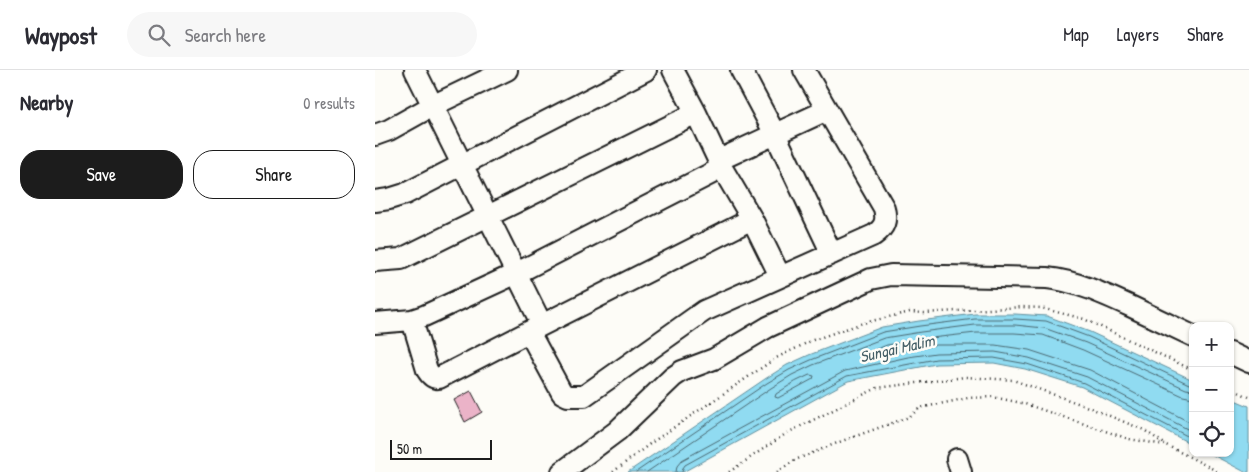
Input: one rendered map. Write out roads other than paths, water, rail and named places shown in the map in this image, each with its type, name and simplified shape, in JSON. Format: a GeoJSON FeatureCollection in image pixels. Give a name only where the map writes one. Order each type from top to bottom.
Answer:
{"type":"FeatureCollection","features":[{"type":"Feature","properties":{"kind":"street"},"geometry":{"type":"LineString","coordinates":[[415,70],[517,273],[536,328],[562,393],[568,396],[584,396],[704,311],[880,231],[885,224],[884,208],[804,70]]}},
{"type":"Feature","properties":{"kind":"street"},"geometry":{"type":"LineString","coordinates":[[375,135],[389,130],[432,106],[507,70]]}},
{"type":"Feature","properties":{"kind":"street"},"geometry":{"type":"LineString","coordinates":[[375,202],[405,194],[646,70]]}},
{"type":"Feature","properties":{"kind":"street"},"geometry":{"type":"LineString","coordinates":[[673,70],[780,276]]}},
{"type":"Feature","properties":{"kind":"street"},"geometry":{"type":"LineString","coordinates":[[741,70],[775,134],[832,254]]}},
{"type":"Feature","properties":{"kind":"street"},"geometry":{"type":"LineString","coordinates":[[375,323],[412,320],[517,273],[775,134],[827,110]]}},
{"type":"Feature","properties":{"kind":"street"},"geometry":{"type":"LineString","coordinates":[[375,261],[401,259],[696,113]]}},
{"type":"Feature","properties":{"kind":"street"},"geometry":{"type":"LineString","coordinates":[[412,320],[427,370],[435,379],[439,378],[752,219]]}},
{"type":"Feature","properties":{"kind":"street"},"geometry":{"type":"LineString","coordinates":[[563,472],[617,432],[673,376],[714,359],[768,327],[871,278],[880,276],[917,275],[1057,279],[1106,295],[1189,334]]}},
{"type":"Feature","properties":{"kind":"street"},"geometry":{"type":"LineString","coordinates":[[1234,355],[1249,362]]}},
{"type":"Feature","properties":{"kind":"water","name":"Sungai Malim"},"geometry":{"type":"Polygon","coordinates":[[[975,314],[1047,316],[1090,332],[1189,378],[1189,443],[1082,387],[1025,369],[994,363],[936,364],[848,381],[683,472],[628,472],[787,365],[882,327],[975,314]]]}},
{"type":"Feature","properties":{"kind":"water"},"geometry":{"type":"Polygon","coordinates":[[[1234,400],[1249,406],[1249,472],[1245,472],[1217,457],[1234,457],[1234,400]]]}}]}
